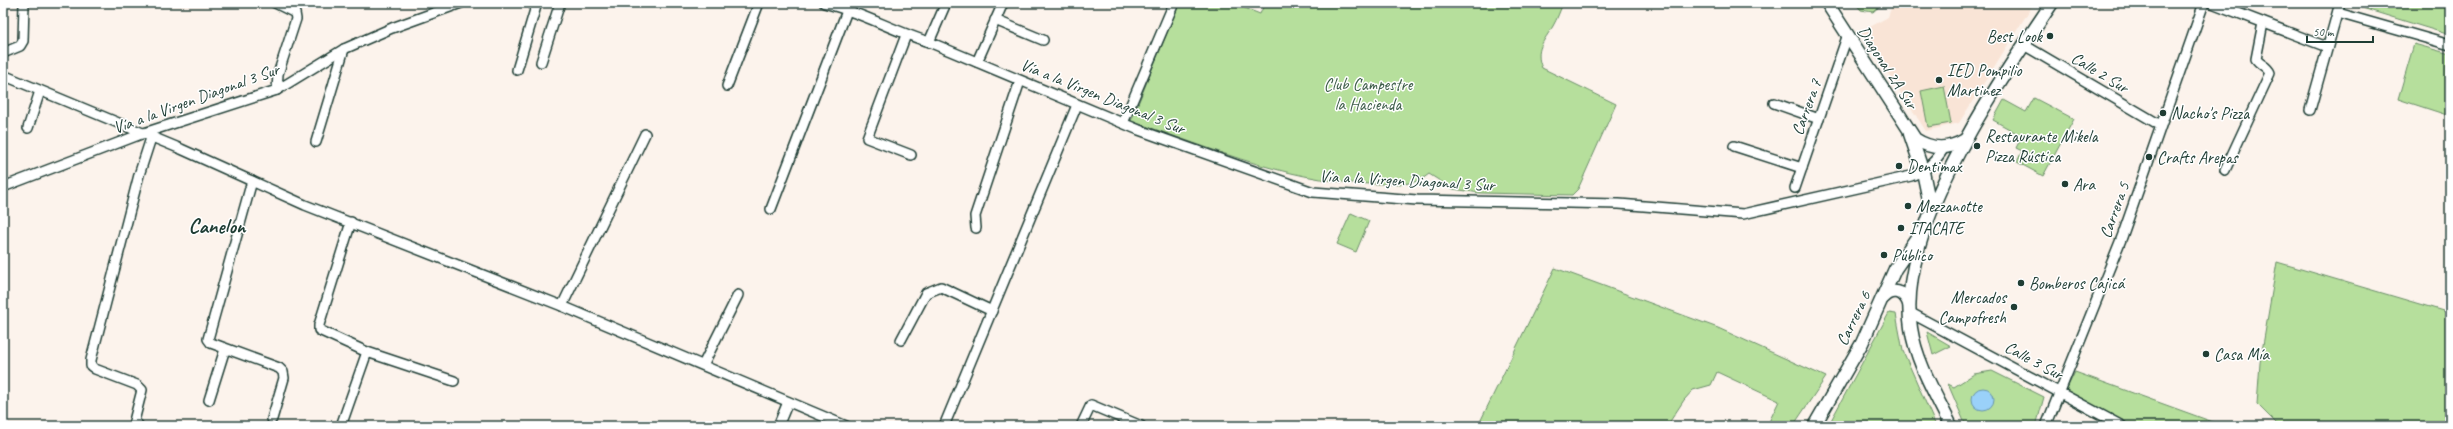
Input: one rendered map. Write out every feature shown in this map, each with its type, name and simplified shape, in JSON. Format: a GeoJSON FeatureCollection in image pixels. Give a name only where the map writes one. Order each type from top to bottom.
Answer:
{"type":"FeatureCollection","features":[{"type":"Feature","properties":{"kind":"main road","name":"Diagonal 2A Sur"},"geometry":{"type":"LineString","coordinates":[[1827,3],[1847,37],[1908,130]]}},
{"type":"Feature","properties":{"kind":"main road","name":"Carrera 6"},"geometry":{"type":"LineString","coordinates":[[1951,426],[1920,360],[1911,329],[1909,308],[1914,264],[1931,210],[1965,140],[2052,3]]}},
{"type":"Feature","properties":{"kind":"main road"},"geometry":{"type":"LineString","coordinates":[[1908,130],[1922,143],[1944,148],[1965,140]]}},
{"type":"Feature","properties":{"kind":"main road"},"geometry":{"type":"LineString","coordinates":[[1908,130],[1923,172],[1931,210]]}},
{"type":"Feature","properties":{"kind":"main road","name":"Carrera 6"},"geometry":{"type":"LineString","coordinates":[[1814,426],[1862,343],[1901,259],[1926,226]]}},
{"type":"Feature","properties":{"kind":"main road"},"geometry":{"type":"LineString","coordinates":[[1882,298],[1892,292],[1898,292],[1903,294],[1909,308]]}},
{"type":"Feature","properties":{"kind":"street"},"geometry":{"type":"LineString","coordinates":[[3,53],[20,46],[23,41],[24,3]]}},
{"type":"Feature","properties":{"kind":"street"},"geometry":{"type":"LineString","coordinates":[[275,3],[295,13],[296,19],[278,74],[277,90]]}},
{"type":"Feature","properties":{"kind":"street","name":"Vía a la Virgen Diagonal 3 Sur"},"geometry":{"type":"LineString","coordinates":[[3,187],[277,90],[344,49],[392,28],[461,3]]}},
{"type":"Feature","properties":{"kind":"street"},"geometry":{"type":"LineString","coordinates":[[517,70],[537,3]]}},
{"type":"Feature","properties":{"kind":"street"},"geometry":{"type":"LineString","coordinates":[[541,62],[560,3]]}},
{"type":"Feature","properties":{"kind":"street"},"geometry":{"type":"LineString","coordinates":[[726,86],[759,3]]}},
{"type":"Feature","properties":{"kind":"street","name":"Vía a la Virgen Diagonal 3 Sur"},"geometry":{"type":"LineString","coordinates":[[824,3],[849,6],[906,35],[929,42],[1078,105],[1123,123],[1313,192],[1417,200],[1618,204],[1743,214],[1774,205],[1847,192],[1923,172]]}},
{"type":"Feature","properties":{"kind":"street"},"geometry":{"type":"LineString","coordinates":[[929,42],[946,3]]}},
{"type":"Feature","properties":{"kind":"street"},"geometry":{"type":"LineString","coordinates":[[977,62],[1003,3]]}},
{"type":"Feature","properties":{"kind":"street"},"geometry":{"type":"LineString","coordinates":[[1123,123],[1174,3]]}},
{"type":"Feature","properties":{"kind":"street","name":"Carrera 5"},"geometry":{"type":"LineString","coordinates":[[2046,426],[2058,391],[2105,281],[2204,3]]}},
{"type":"Feature","properties":{"kind":"street"},"geometry":{"type":"LineString","coordinates":[[2212,3],[2327,47]]}},
{"type":"Feature","properties":{"kind":"street"},"geometry":{"type":"LineString","coordinates":[[2310,110],[2340,3]]}},
{"type":"Feature","properties":{"kind":"street"},"geometry":{"type":"LineString","coordinates":[[771,209],[849,6]]}},
{"type":"Feature","properties":{"kind":"street"},"geometry":{"type":"LineString","coordinates":[[2338,13],[2450,45]]}},
{"type":"Feature","properties":{"kind":"street"},"geometry":{"type":"LineString","coordinates":[[995,20],[1043,40]]}},
{"type":"Feature","properties":{"kind":"street"},"geometry":{"type":"LineString","coordinates":[[2225,170],[2270,73],[2268,68],[2256,59],[2263,23]]}},
{"type":"Feature","properties":{"kind":"street"},"geometry":{"type":"LineString","coordinates":[[906,35],[867,138],[911,155]]}},
{"type":"Feature","properties":{"kind":"street","name":"Carrera 7"},"geometry":{"type":"LineString","coordinates":[[1795,188],[1847,37]]}},
{"type":"Feature","properties":{"kind":"street","name":"Calle 2 Sur"},"geometry":{"type":"LineString","coordinates":[[2024,45],[2160,125]]}},
{"type":"Feature","properties":{"kind":"street"},"geometry":{"type":"LineString","coordinates":[[316,142],[344,49]]}},
{"type":"Feature","properties":{"kind":"street"},"geometry":{"type":"LineString","coordinates":[[3,75],[181,149],[305,205],[562,306],[840,425]]}},
{"type":"Feature","properties":{"kind":"street"},"geometry":{"type":"LineString","coordinates":[[976,228],[975,216],[1020,81]]}},
{"type":"Feature","properties":{"kind":"street"},"geometry":{"type":"LineString","coordinates":[[28,128],[40,91]]}},
{"type":"Feature","properties":{"kind":"street"},"geometry":{"type":"LineString","coordinates":[[1774,104],[1819,119]]}},
{"type":"Feature","properties":{"kind":"street"},"geometry":{"type":"LineString","coordinates":[[944,426],[1078,105]]}},
{"type":"Feature","properties":{"kind":"street"},"geometry":{"type":"LineString","coordinates":[[562,306],[645,134]]}},
{"type":"Feature","properties":{"kind":"street"},"geometry":{"type":"LineString","coordinates":[[139,426],[134,421],[134,415],[142,390],[137,385],[96,369],[91,366],[91,360],[148,136]]}},
{"type":"Feature","properties":{"kind":"street"},"geometry":{"type":"LineString","coordinates":[[1734,146],[1802,168]]}},
{"type":"Feature","properties":{"kind":"street"},"geometry":{"type":"LineString","coordinates":[[1923,172],[1938,158],[1944,148]]}},
{"type":"Feature","properties":{"kind":"street"},"geometry":{"type":"LineString","coordinates":[[252,181],[208,339],[211,343],[279,368],[283,372],[284,378],[272,419]]}},
{"type":"Feature","properties":{"kind":"street"},"geometry":{"type":"LineString","coordinates":[[351,222],[318,325],[319,330],[367,352],[454,381]]}},
{"type":"Feature","properties":{"kind":"street"},"geometry":{"type":"LineString","coordinates":[[901,340],[926,293],[941,288],[992,311]]}},
{"type":"Feature","properties":{"kind":"street"},"geometry":{"type":"LineString","coordinates":[[702,365],[738,295]]}},
{"type":"Feature","properties":{"kind":"street","name":"Calle 3 Sur"},"geometry":{"type":"LineString","coordinates":[[1909,308],[2122,426]]}},
{"type":"Feature","properties":{"kind":"street"},"geometry":{"type":"LineString","coordinates":[[209,400],[225,349]]}},
{"type":"Feature","properties":{"kind":"street"},"geometry":{"type":"LineString","coordinates":[[341,426],[367,352]]}},
{"type":"Feature","properties":{"kind":"street"},"geometry":{"type":"LineString","coordinates":[[778,426],[788,402]]}},
{"type":"Feature","properties":{"kind":"street"},"geometry":{"type":"LineString","coordinates":[[1081,426],[1091,404],[1141,426]]}},
{"type":"Feature","properties":{"kind":"shaded area","name":"IED Pompilio Martinez"},"geometry":{"type":"Polygon","coordinates":[[[1893,3],[2034,3],[1959,123],[1926,131],[1861,32],[1888,17],[1893,3]]]}},
{"type":"Feature","properties":{"kind":"green space","name":"Club Campestre la Hacienda"},"geometry":{"type":"Polygon","coordinates":[[[1179,3],[1232,3],[1260,14],[1265,3],[1563,3],[1541,46],[1539,56],[1542,68],[1616,104],[1578,189],[1572,195],[1480,193],[1453,189],[1429,174],[1414,182],[1404,184],[1386,184],[1353,183],[1320,179],[1288,172],[1225,154],[1131,121],[1179,3]]]}},
{"type":"Feature","properties":{"kind":"green space"},"geometry":{"type":"Polygon","coordinates":[[[1855,3],[1883,3],[1873,12],[1861,10],[1855,3]]]}},
{"type":"Feature","properties":{"kind":"green space"},"geometry":{"type":"Polygon","coordinates":[[[2346,3],[2450,3],[2450,35],[2346,3]]]}},
{"type":"Feature","properties":{"kind":"green space"},"geometry":{"type":"Polygon","coordinates":[[[2414,44],[2450,54],[2450,116],[2398,99],[2414,44]]]}},
{"type":"Feature","properties":{"kind":"green space"},"geometry":{"type":"Polygon","coordinates":[[[1944,86],[1951,123],[1928,127],[1921,91],[1944,86]]]}},
{"type":"Feature","properties":{"kind":"green space"},"geometry":{"type":"Polygon","coordinates":[[[2034,98],[2074,119],[2043,176],[2017,162],[2022,151],[2016,148],[2022,136],[1993,120],[2004,100],[2026,112],[2034,98]]]}},
{"type":"Feature","properties":{"kind":"green space"},"geometry":{"type":"Polygon","coordinates":[[[1351,213],[1369,221],[1356,252],[1337,244],[1351,213]]]}},
{"type":"Feature","properties":{"kind":"green space"},"geometry":{"type":"Polygon","coordinates":[[[2277,262],[2450,313],[2450,426],[2279,426],[2257,404],[2260,363],[2277,262]]]}},
{"type":"Feature","properties":{"kind":"green space"},"geometry":{"type":"Polygon","coordinates":[[[1555,268],[1718,328],[1826,377],[1793,426],[1768,424],[1779,401],[1717,372],[1711,385],[1693,390],[1684,400],[1667,426],[1478,426],[1555,268]]]}},
{"type":"Feature","properties":{"kind":"green space"},"geometry":{"type":"Polygon","coordinates":[[[1889,313],[1896,314],[1903,351],[1936,426],[1828,426],[1889,313]]]}},
{"type":"Feature","properties":{"kind":"green space"},"geometry":{"type":"Polygon","coordinates":[[[1927,332],[1951,346],[1933,355],[1927,332]]]}},
{"type":"Feature","properties":{"kind":"green space"},"geometry":{"type":"Polygon","coordinates":[[[1992,371],[2044,397],[2036,426],[1966,426],[1948,384],[1954,387],[1974,374],[1992,371]]]}},
{"type":"Feature","properties":{"kind":"green space"},"geometry":{"type":"Polygon","coordinates":[[[2075,372],[2224,426],[2132,426],[2066,390],[2075,372]]]}},
{"type":"Feature","properties":{"kind":"water"},"geometry":{"type":"Polygon","coordinates":[[[1983,388],[1991,391],[1994,399],[1991,407],[1983,410],[1975,407],[1972,399],[1975,391],[1983,388]]]}},
{"type":"Feature","properties":{"kind":"place","name":"Best Look"},"geometry":{"type":"Point","coordinates":[2050,36]}},
{"type":"Feature","properties":{"kind":"place","name":"IED Pompilio Martinez"},"geometry":{"type":"Point","coordinates":[1939,80]}},
{"type":"Feature","properties":{"kind":"place","name":"Nacho's Pizza"},"geometry":{"type":"Point","coordinates":[2163,113]}},
{"type":"Feature","properties":{"kind":"place","name":"Restaurante Mikela Pizza Rústica"},"geometry":{"type":"Point","coordinates":[1977,146]}},
{"type":"Feature","properties":{"kind":"place","name":"Crafts Arepas"},"geometry":{"type":"Point","coordinates":[2149,157]}},
{"type":"Feature","properties":{"kind":"place","name":"Dentimax"},"geometry":{"type":"Point","coordinates":[1899,166]}},
{"type":"Feature","properties":{"kind":"place","name":"Ara"},"geometry":{"type":"Point","coordinates":[2065,184]}},
{"type":"Feature","properties":{"kind":"place","name":"Mezzanotte"},"geometry":{"type":"Point","coordinates":[1908,206]}},
{"type":"Feature","properties":{"kind":"place","name":"ITACATE"},"geometry":{"type":"Point","coordinates":[1901,228]}},
{"type":"Feature","properties":{"kind":"place","name":"Público"},"geometry":{"type":"Point","coordinates":[1884,255]}},
{"type":"Feature","properties":{"kind":"place","name":"Bomberos Cajicá"},"geometry":{"type":"Point","coordinates":[2021,283]}},
{"type":"Feature","properties":{"kind":"place","name":"Mercados Campofresh"},"geometry":{"type":"Point","coordinates":[2014,307]}},
{"type":"Feature","properties":{"kind":"place","name":"Casa Mía"},"geometry":{"type":"Point","coordinates":[2206,354]}},
{"type":"Feature","properties":{"kind":"district","name":"Canelon"},"geometry":{"type":"Point","coordinates":[217,226]}}]}
